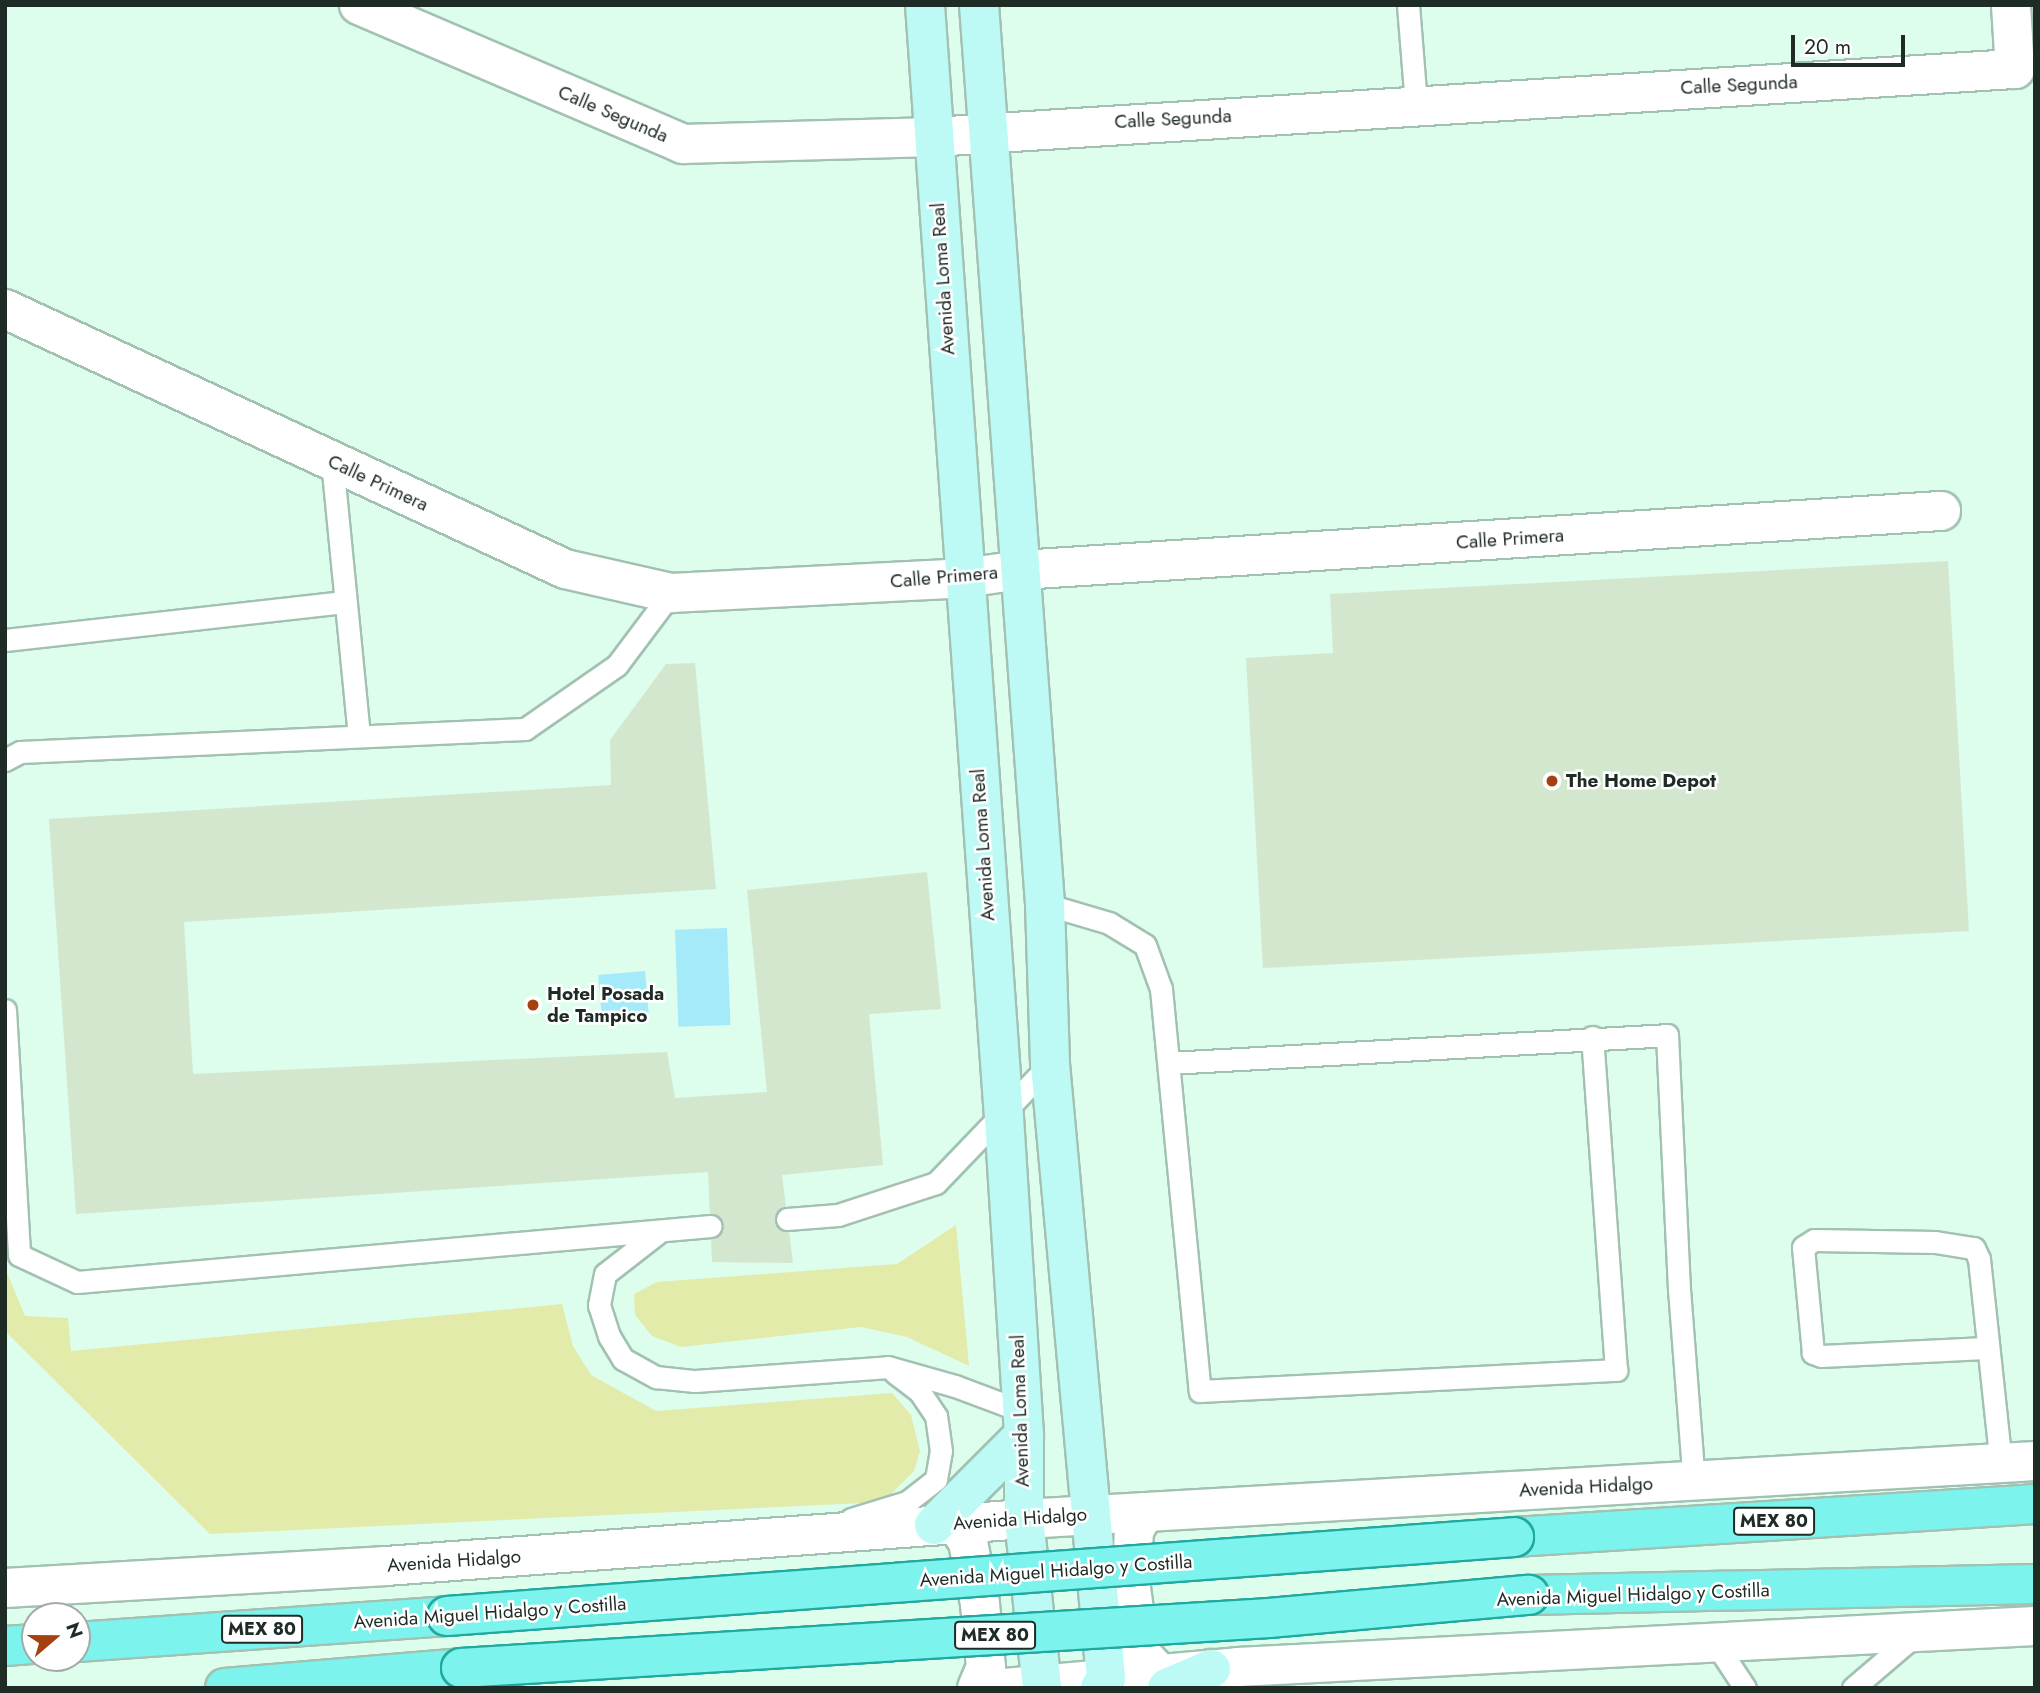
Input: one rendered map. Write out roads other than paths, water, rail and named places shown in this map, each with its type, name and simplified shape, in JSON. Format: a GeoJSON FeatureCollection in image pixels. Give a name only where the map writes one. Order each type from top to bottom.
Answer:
{"type":"FeatureCollection","features":[{"type":"Feature","properties":{"kind":"main road","name":"Avenida Loma Real"},"geometry":{"type":"LineString","coordinates":[[925,5],[1004,1117],[1023,1423],[1029,1687]]}},
{"type":"Feature","properties":{"kind":"main road"},"geometry":{"type":"LineString","coordinates":[[979,5],[1045,904],[1050,1064],[1092,1515],[1103,1683]]}},
{"type":"Feature","properties":{"kind":"main road"},"geometry":{"type":"LineString","coordinates":[[945,1524],[1023,1423]]}},
{"type":"Feature","properties":{"kind":"main road","name":"Avenida Miguel Hidalgo y Costilla"},"geometry":{"type":"LineString","coordinates":[[91,1641],[1514,1537],[2035,1504]]}},
{"type":"Feature","properties":{"kind":"main road","name":"Avenida Miguel Hidalgo y Costilla"},"geometry":{"type":"LineString","coordinates":[[225,1688],[461,1668],[1269,1618],[1529,1595],[2035,1584]]}},
{"type":"Feature","properties":{"kind":"main road"},"geometry":{"type":"LineString","coordinates":[[1163,1680],[1228,1675]]}},
{"type":"Feature","properties":{"kind":"street","name":"Calle Segunda"},"geometry":{"type":"LineString","coordinates":[[359,5],[683,145],[933,136],[2015,69],[2011,5]]}},
{"type":"Feature","properties":{"kind":"street","name":"Calle Primera"},"geometry":{"type":"LineString","coordinates":[[5,309],[565,569],[671,593],[964,578],[1020,570],[1941,511]]}},
{"type":"Feature","properties":{"kind":"street","name":"Avenida Hidalgo"},"geometry":{"type":"LineString","coordinates":[[5,1588],[386,1566],[1145,1511],[2018,1463]]}},
{"type":"Feature","properties":{"kind":"street"},"geometry":{"type":"LineString","coordinates":[[1145,1511],[1134,1530],[1131,1588],[1140,1653],[1163,1680]]}},
{"type":"Feature","properties":{"kind":"street"},"geometry":{"type":"LineString","coordinates":[[945,1524],[968,1542],[980,1604],[986,1667],[977,1688]]}},
{"type":"Feature","properties":{"kind":"street"},"geometry":{"type":"LineString","coordinates":[[1228,1675],[2035,1626]]}},
{"type":"Feature","properties":{"kind":"street"},"geometry":{"type":"LineString","coordinates":[[1029,1687],[1163,1680]]}},
{"type":"Feature","properties":{"kind":"lane"},"geometry":{"type":"LineString","coordinates":[[1408,5],[1416,105]]}},
{"type":"Feature","properties":{"kind":"lane"},"geometry":{"type":"LineString","coordinates":[[331,461],[359,736]]}},
{"type":"Feature","properties":{"kind":"lane"},"geometry":{"type":"LineString","coordinates":[[5,760],[20,752],[526,729],[617,665],[671,593]]}},
{"type":"Feature","properties":{"kind":"lane"},"geometry":{"type":"LineString","coordinates":[[5,640],[345,602]]}},
{"type":"Feature","properties":{"kind":"lane"},"geometry":{"type":"LineString","coordinates":[[1045,904],[1109,923],[1145,945],[1161,989],[1200,1391],[1616,1370],[1592,1037]]}},
{"type":"Feature","properties":{"kind":"lane"},"geometry":{"type":"LineString","coordinates":[[5,1010],[19,1255],[77,1282],[710,1226]]}},
{"type":"Feature","properties":{"kind":"lane"},"geometry":{"type":"LineString","coordinates":[[1170,1063],[1592,1037],[1667,1035],[1679,1289],[1694,1482]]}},
{"type":"Feature","properties":{"kind":"lane"},"geometry":{"type":"LineString","coordinates":[[787,1219],[838,1215],[936,1183],[1004,1117],[1050,1064]]}},
{"type":"Feature","properties":{"kind":"lane"},"geometry":{"type":"LineString","coordinates":[[661,1230],[605,1274],[598,1305],[609,1336],[623,1359],[656,1377],[695,1381],[888,1367],[956,1385],[1023,1423]]}},
{"type":"Feature","properties":{"kind":"lane"},"geometry":{"type":"LineString","coordinates":[[1985,1348],[1822,1356],[1813,1353],[1803,1247],[1814,1240],[1935,1242],[1974,1248],[1979,1259],[1985,1348],[2018,1463]]}},
{"type":"Feature","properties":{"kind":"lane"},"geometry":{"type":"LineString","coordinates":[[800,1535],[907,1502],[936,1479],[941,1451],[936,1416],[919,1391],[888,1367]]}},
{"type":"Feature","properties":{"kind":"lane"},"geometry":{"type":"LineString","coordinates":[[1853,1688],[1915,1635]]}},
{"type":"Feature","properties":{"kind":"lane"},"geometry":{"type":"LineString","coordinates":[[1716,1644],[1745,1688]]}},
{"type":"Feature","properties":{"kind":"water"},"geometry":{"type":"Polygon","coordinates":[[[727,928],[730,1025],[678,1027],[675,930],[727,928]]]}},
{"type":"Feature","properties":{"kind":"water"},"geometry":{"type":"Polygon","coordinates":[[[645,971],[649,1013],[602,1017],[598,975],[645,971]]]}},
{"type":"Feature","properties":{"kind":"place","name":"The Home Depot"},"geometry":{"type":"Point","coordinates":[1552,781]}},
{"type":"Feature","properties":{"kind":"place","name":"Hotel Posada de Tampico"},"geometry":{"type":"Point","coordinates":[533,1005]}}]}
